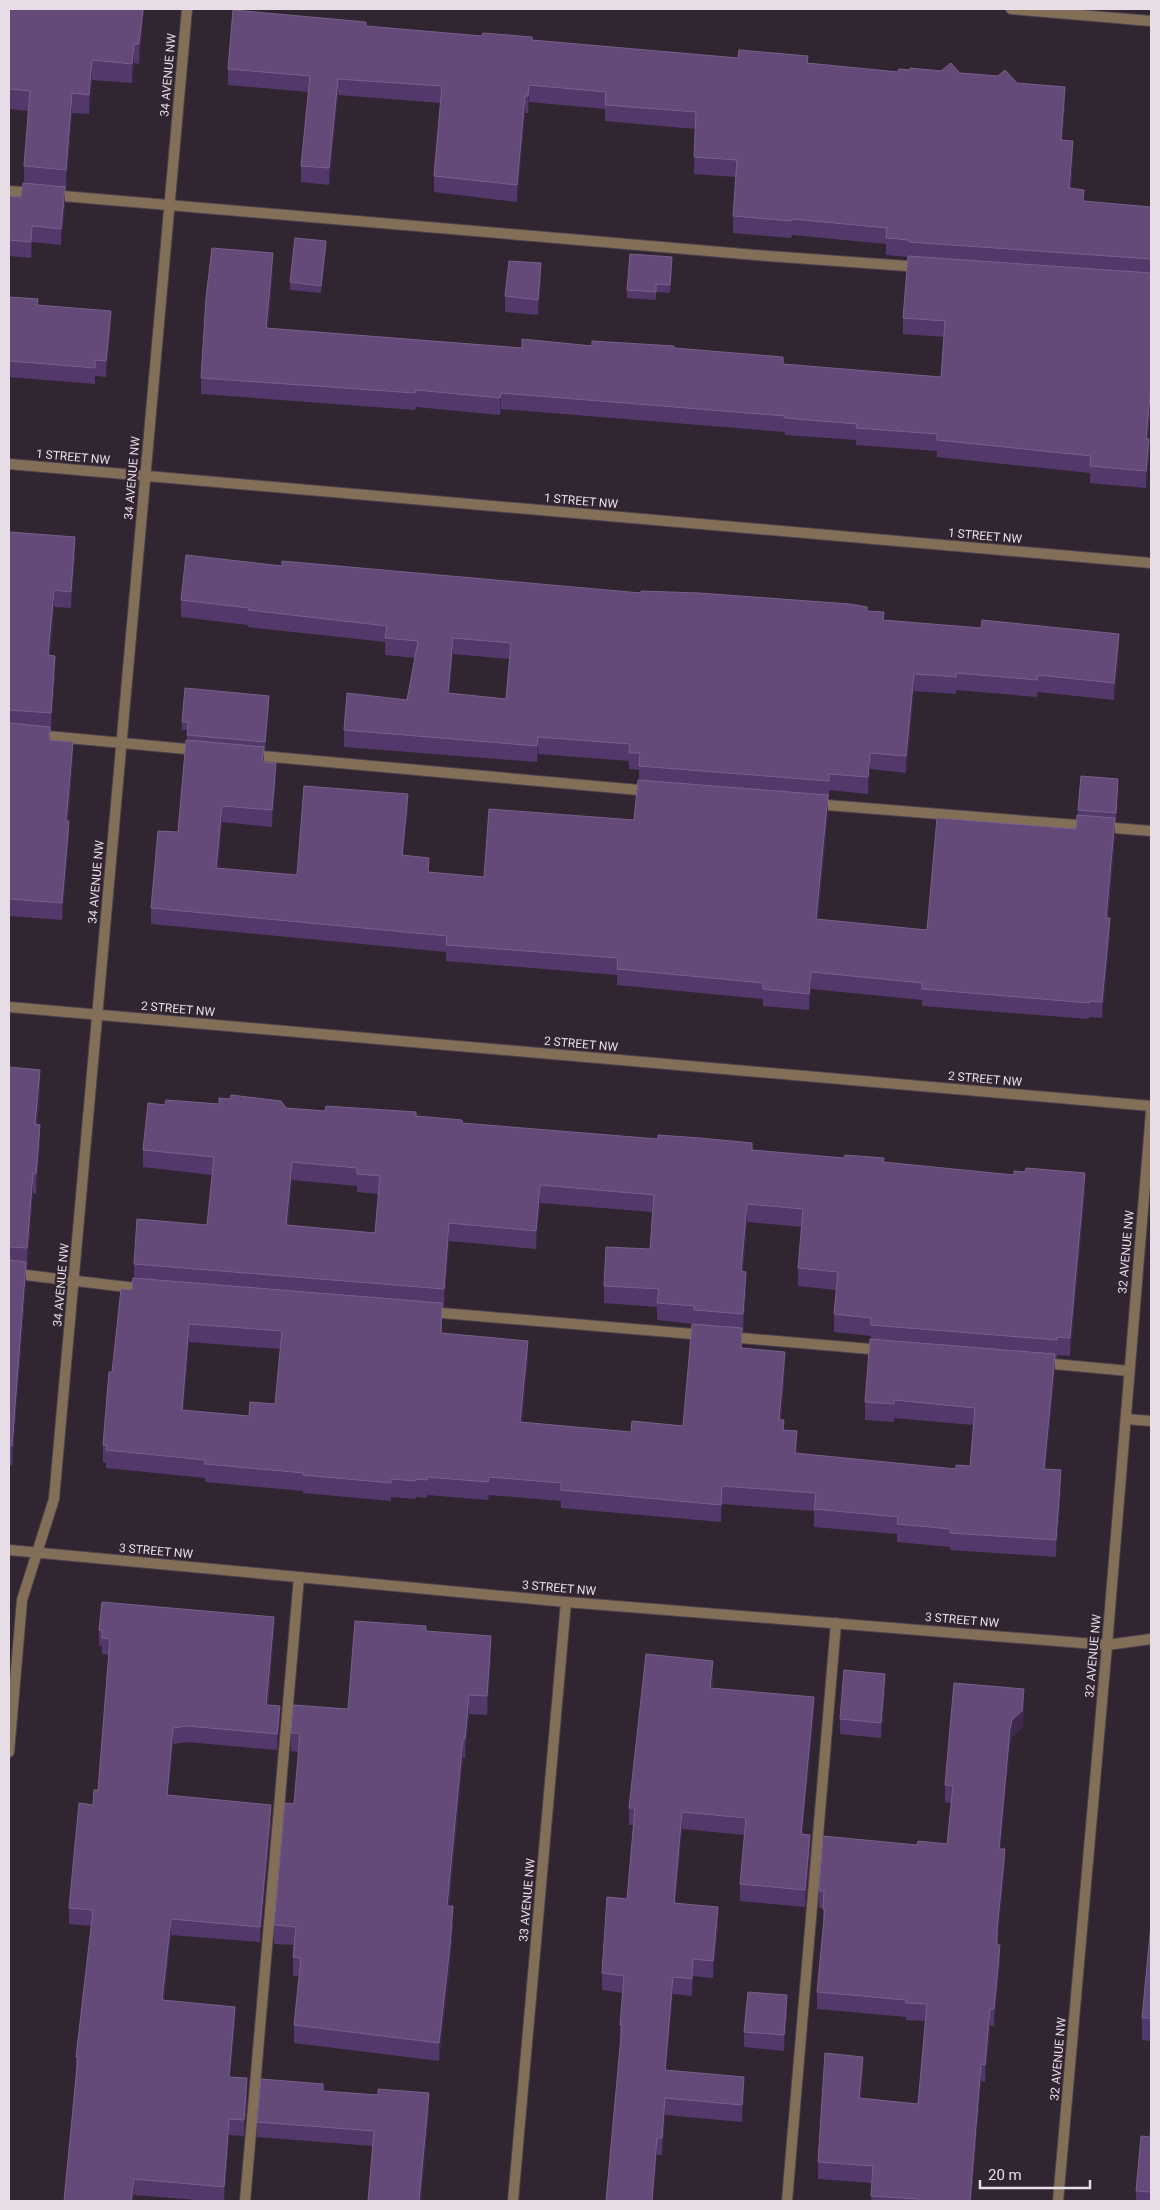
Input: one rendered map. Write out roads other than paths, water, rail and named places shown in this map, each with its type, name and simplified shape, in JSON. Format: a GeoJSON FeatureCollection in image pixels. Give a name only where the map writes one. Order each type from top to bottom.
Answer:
{"type":"FeatureCollection","features":[{"type":"Feature","properties":{"kind":"street","name":"34 AVENUE NW"},"geometry":{"type":"LineString","coordinates":[[9,1752],[22,1600],[54,1499],[187,9]]}},
{"type":"Feature","properties":{"kind":"street"},"geometry":{"type":"LineString","coordinates":[[1012,9],[1151,21]]}},
{"type":"Feature","properties":{"kind":"street"},"geometry":{"type":"LineString","coordinates":[[9,191],[768,256],[935,268]]}},
{"type":"Feature","properties":{"kind":"street","name":"1 STREET NW"},"geometry":{"type":"LineString","coordinates":[[9,464],[1151,563]]}},
{"type":"Feature","properties":{"kind":"street"},"geometry":{"type":"LineString","coordinates":[[28,734],[212,751]]}},
{"type":"Feature","properties":{"kind":"street"},"geometry":{"type":"LineString","coordinates":[[241,754],[459,775],[656,791]]}},
{"type":"Feature","properties":{"kind":"street"},"geometry":{"type":"LineString","coordinates":[[804,803],[1151,831]]}},
{"type":"Feature","properties":{"kind":"street","name":"2 STREET NW"},"geometry":{"type":"LineString","coordinates":[[9,1007],[1151,1106]]}},
{"type":"Feature","properties":{"kind":"street","name":"32 AVENUE NW"},"geometry":{"type":"LineString","coordinates":[[1058,2201],[1107,1645],[1151,1112]]}},
{"type":"Feature","properties":{"kind":"street"},"geometry":{"type":"LineString","coordinates":[[9,1272],[153,1290]]}},
{"type":"Feature","properties":{"kind":"street"},"geometry":{"type":"LineString","coordinates":[[418,1312],[893,1351]]}},
{"type":"Feature","properties":{"kind":"street"},"geometry":{"type":"LineString","coordinates":[[1032,1362],[1129,1370]]}},
{"type":"Feature","properties":{"kind":"street"},"geometry":{"type":"LineString","coordinates":[[1126,1418],[1151,1421]]}},
{"type":"Feature","properties":{"kind":"street","name":"3 STREET NW"},"geometry":{"type":"LineString","coordinates":[[9,1550],[566,1602],[1107,1645],[1151,1639]]}},
{"type":"Feature","properties":{"kind":"street"},"geometry":{"type":"LineString","coordinates":[[245,2201],[299,1577]]}},
{"type":"Feature","properties":{"kind":"street","name":"33 AVENUE NW"},"geometry":{"type":"LineString","coordinates":[[513,2201],[566,1602]]}},
{"type":"Feature","properties":{"kind":"street"},"geometry":{"type":"LineString","coordinates":[[787,2201],[836,1623]]}}]}
